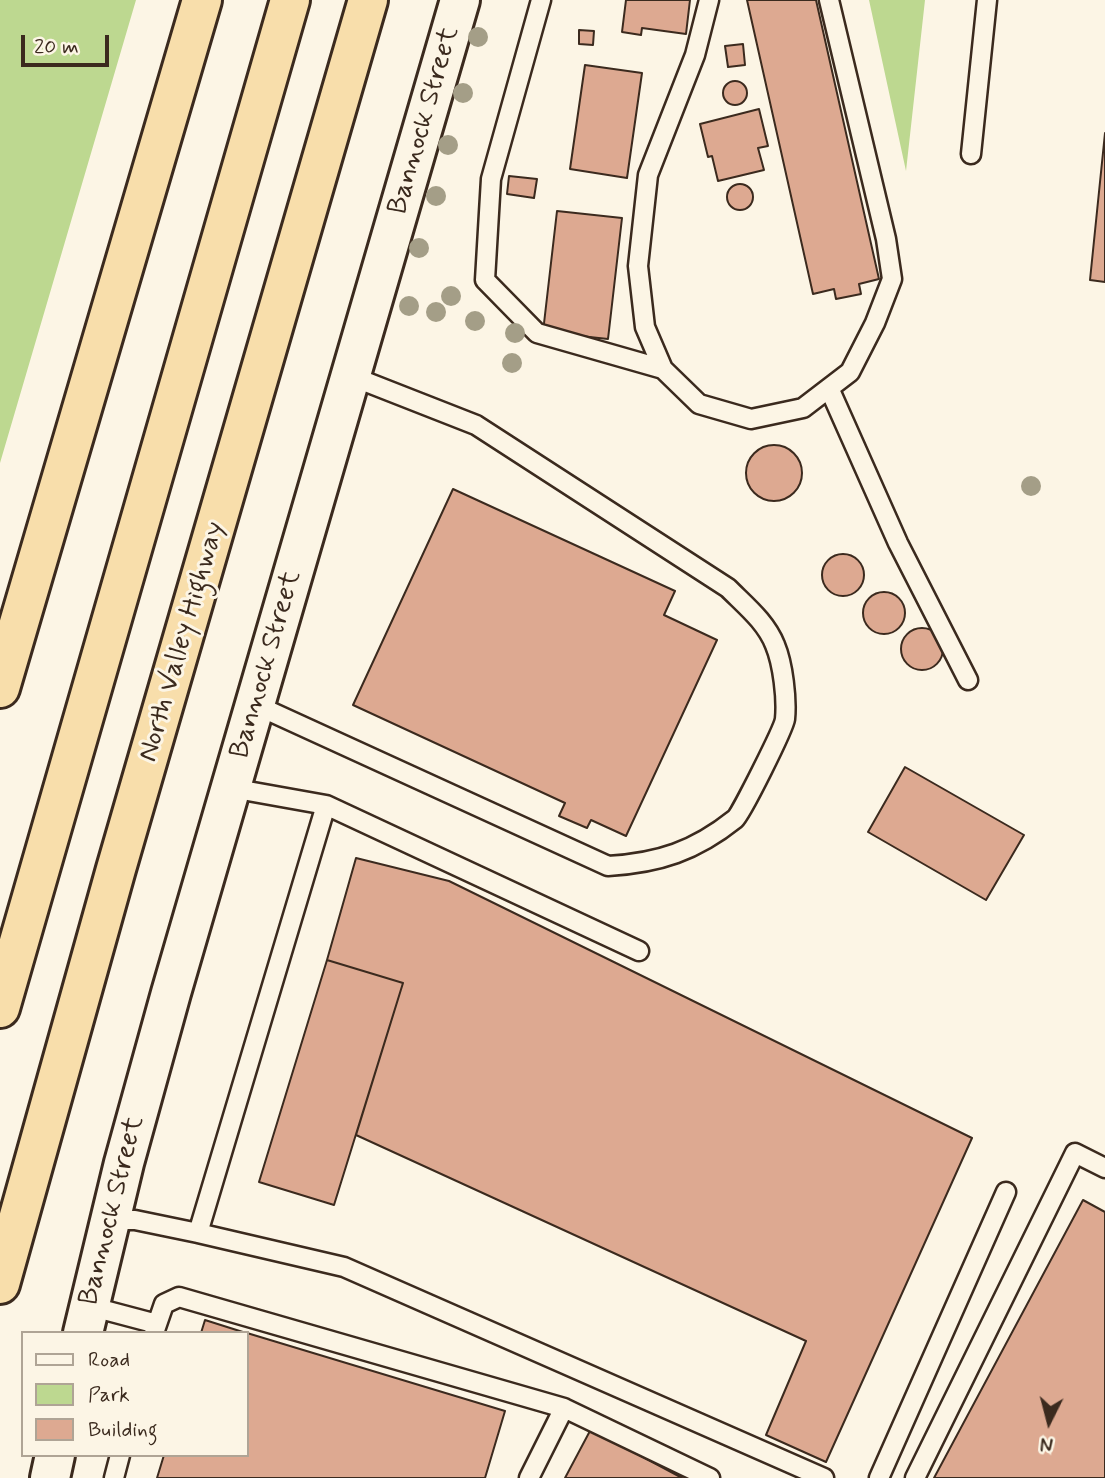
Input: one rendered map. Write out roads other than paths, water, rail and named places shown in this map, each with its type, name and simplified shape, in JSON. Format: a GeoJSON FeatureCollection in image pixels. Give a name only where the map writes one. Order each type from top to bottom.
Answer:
{"type":"FeatureCollection","features":[{"type":"Feature","properties":{"kind":"highway"},"geometry":{"type":"LineString","coordinates":[[0,688],[202,0]]}},
{"type":"Feature","properties":{"kind":"highway"},"geometry":{"type":"LineString","coordinates":[[0,1008],[290,0]]}},
{"type":"Feature","properties":{"kind":"highway","name":"North Valley Highway"},"geometry":{"type":"LineString","coordinates":[[0,1284],[368,0]]}},
{"type":"Feature","properties":{"kind":"street","name":"Bannock Street"},"geometry":{"type":"LineString","coordinates":[[86,1320],[171,993],[460,0]]}},
{"type":"Feature","properties":{"kind":"street"},"geometry":{"type":"LineString","coordinates":[[50,1478],[55,1457]]}},
{"type":"Feature","properties":{"kind":"lane"},"geometry":{"type":"LineString","coordinates":[[541,0],[491,179],[485,280],[537,332],[663,369]]}},
{"type":"Feature","properties":{"kind":"lane"},"geometry":{"type":"LineString","coordinates":[[709,0],[695,55],[648,175],[638,266],[645,327],[663,369],[699,404],[751,419],[803,408],[850,372],[875,323],[892,279],[886,239],[829,0]]}},
{"type":"Feature","properties":{"kind":"lane"},"geometry":{"type":"LineString","coordinates":[[971,154],[986,0]]}},
{"type":"Feature","properties":{"kind":"lane"},"geometry":{"type":"LineString","coordinates":[[256,705],[608,866],[638,864],[685,852],[738,817],[785,721],[782,675],[776,646],[763,623],[729,588],[476,425],[351,376]]}},
{"type":"Feature","properties":{"kind":"lane"},"geometry":{"type":"LineString","coordinates":[[829,388],[898,543],[968,680]]}},
{"type":"Feature","properties":{"kind":"lane"},"geometry":{"type":"LineString","coordinates":[[231,788],[326,806],[639,951]]}},
{"type":"Feature","properties":{"kind":"lane"},"geometry":{"type":"LineString","coordinates":[[198,1233],[326,806]]}},
{"type":"Feature","properties":{"kind":"lane"},"geometry":{"type":"LineString","coordinates":[[915,1478],[1075,1153],[1105,1168]]}},
{"type":"Feature","properties":{"kind":"lane"},"geometry":{"type":"LineString","coordinates":[[878,1478],[1006,1192]]}},
{"type":"Feature","properties":{"kind":"lane"},"geometry":{"type":"LineString","coordinates":[[110,1220],[135,1220],[344,1268],[824,1478]]}},
{"type":"Feature","properties":{"kind":"lane"},"geometry":{"type":"LineString","coordinates":[[86,1320],[155,1328],[164,1304],[179,1297],[564,1408],[710,1478]]}},
{"type":"Feature","properties":{"kind":"lane"},"geometry":{"type":"LineString","coordinates":[[529,1478],[564,1408]]}},
{"type":"Feature","properties":{"kind":"lane"},"geometry":{"type":"LineString","coordinates":[[114,1478],[119,1457]]}}]}
